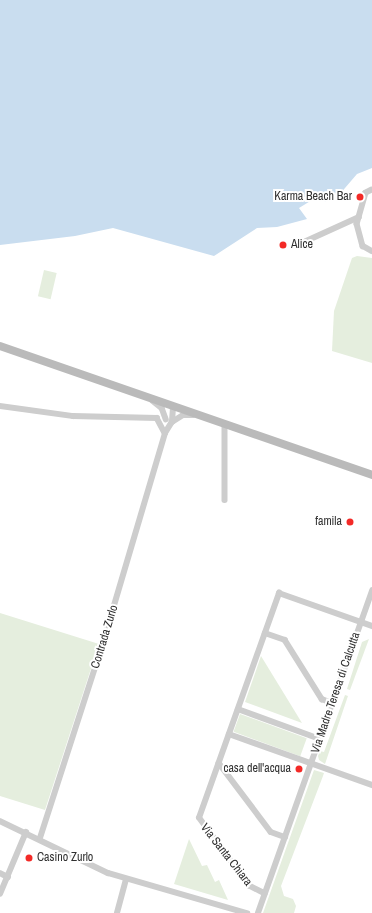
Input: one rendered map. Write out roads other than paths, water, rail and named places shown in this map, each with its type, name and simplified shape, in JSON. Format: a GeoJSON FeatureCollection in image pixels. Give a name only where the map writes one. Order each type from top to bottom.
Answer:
{"type":"FeatureCollection","features":[{"type":"Feature","properties":{"kind":"main road"},"geometry":{"type":"LineString","coordinates":[[0,346],[225,425],[372,480]]}},
{"type":"Feature","properties":{"kind":"main road"},"geometry":{"type":"LineString","coordinates":[[287,448],[372,475]]}},
{"type":"Feature","properties":{"kind":"street"},"geometry":{"type":"LineString","coordinates":[[372,190],[366,193],[357,224],[360,242],[372,251]]}},
{"type":"Feature","properties":{"kind":"street"},"geometry":{"type":"LineString","coordinates":[[304,242],[359,217]]}},
{"type":"Feature","properties":{"kind":"street"},"geometry":{"type":"LineString","coordinates":[[145,397],[162,408],[166,419],[166,434]]}},
{"type":"Feature","properties":{"kind":"street"},"geometry":{"type":"LineString","coordinates":[[0,406],[73,416],[157,418],[166,434]]}},
{"type":"Feature","properties":{"kind":"street"},"geometry":{"type":"LineString","coordinates":[[166,419],[173,407]]}},
{"type":"Feature","properties":{"kind":"street"},"geometry":{"type":"LineString","coordinates":[[166,434],[172,422],[173,407]]}},
{"type":"Feature","properties":{"kind":"street"},"geometry":{"type":"LineString","coordinates":[[172,422],[183,415],[196,415]]}},
{"type":"Feature","properties":{"kind":"street"},"geometry":{"type":"LineString","coordinates":[[225,425],[226,500]]}},
{"type":"Feature","properties":{"kind":"street","name":"Contrada Zurlo"},"geometry":{"type":"LineString","coordinates":[[40,838],[100,654],[166,434]]}},
{"type":"Feature","properties":{"kind":"street","name":"Via Madre Teresa di Calcutta"},"geometry":{"type":"LineString","coordinates":[[258,913],[372,591]]}},
{"type":"Feature","properties":{"kind":"street"},"geometry":{"type":"LineString","coordinates":[[285,837],[271,832],[219,763],[279,593],[372,626]]}},
{"type":"Feature","properties":{"kind":"street"},"geometry":{"type":"LineString","coordinates":[[265,633],[285,640],[322,699],[332,704]]}},
{"type":"Feature","properties":{"kind":"street"},"geometry":{"type":"LineString","coordinates":[[238,709],[320,739]]}},
{"type":"Feature","properties":{"kind":"street"},"geometry":{"type":"LineString","coordinates":[[229,734],[372,786]]}},
{"type":"Feature","properties":{"kind":"street","name":"Via Santa Chiara"},"geometry":{"type":"LineString","coordinates":[[219,763],[200,820],[249,886],[265,894]]}},
{"type":"Feature","properties":{"kind":"street"},"geometry":{"type":"LineString","coordinates":[[0,821],[40,838],[126,880],[247,913]]}},
{"type":"Feature","properties":{"kind":"street"},"geometry":{"type":"LineString","coordinates":[[0,894],[26,832]]}},
{"type":"Feature","properties":{"kind":"street"},"geometry":{"type":"LineString","coordinates":[[0,873],[8,877]]}},
{"type":"Feature","properties":{"kind":"street"},"geometry":{"type":"LineString","coordinates":[[117,913],[126,880]]}},
{"type":"Feature","properties":{"kind":"water"},"geometry":{"type":"Polygon","coordinates":[[[0,0],[372,0],[372,168],[357,174],[339,195],[335,193],[326,202],[317,197],[299,208],[307,219],[277,227],[257,228],[214,256],[113,228],[75,236],[0,245],[0,0]]]}},
{"type":"Feature","properties":{"kind":"place","name":"Karma Beach Bar"},"geometry":{"type":"Point","coordinates":[360,197]}},
{"type":"Feature","properties":{"kind":"place","name":"Alice"},"geometry":{"type":"Point","coordinates":[283,245]}},
{"type":"Feature","properties":{"kind":"place","name":"famila"},"geometry":{"type":"Point","coordinates":[350,522]}},
{"type":"Feature","properties":{"kind":"place","name":"casa dell'acqua"},"geometry":{"type":"Point","coordinates":[299,769]}},
{"type":"Feature","properties":{"kind":"place","name":"Casino Zurlo"},"geometry":{"type":"Point","coordinates":[29,858]}}]}
